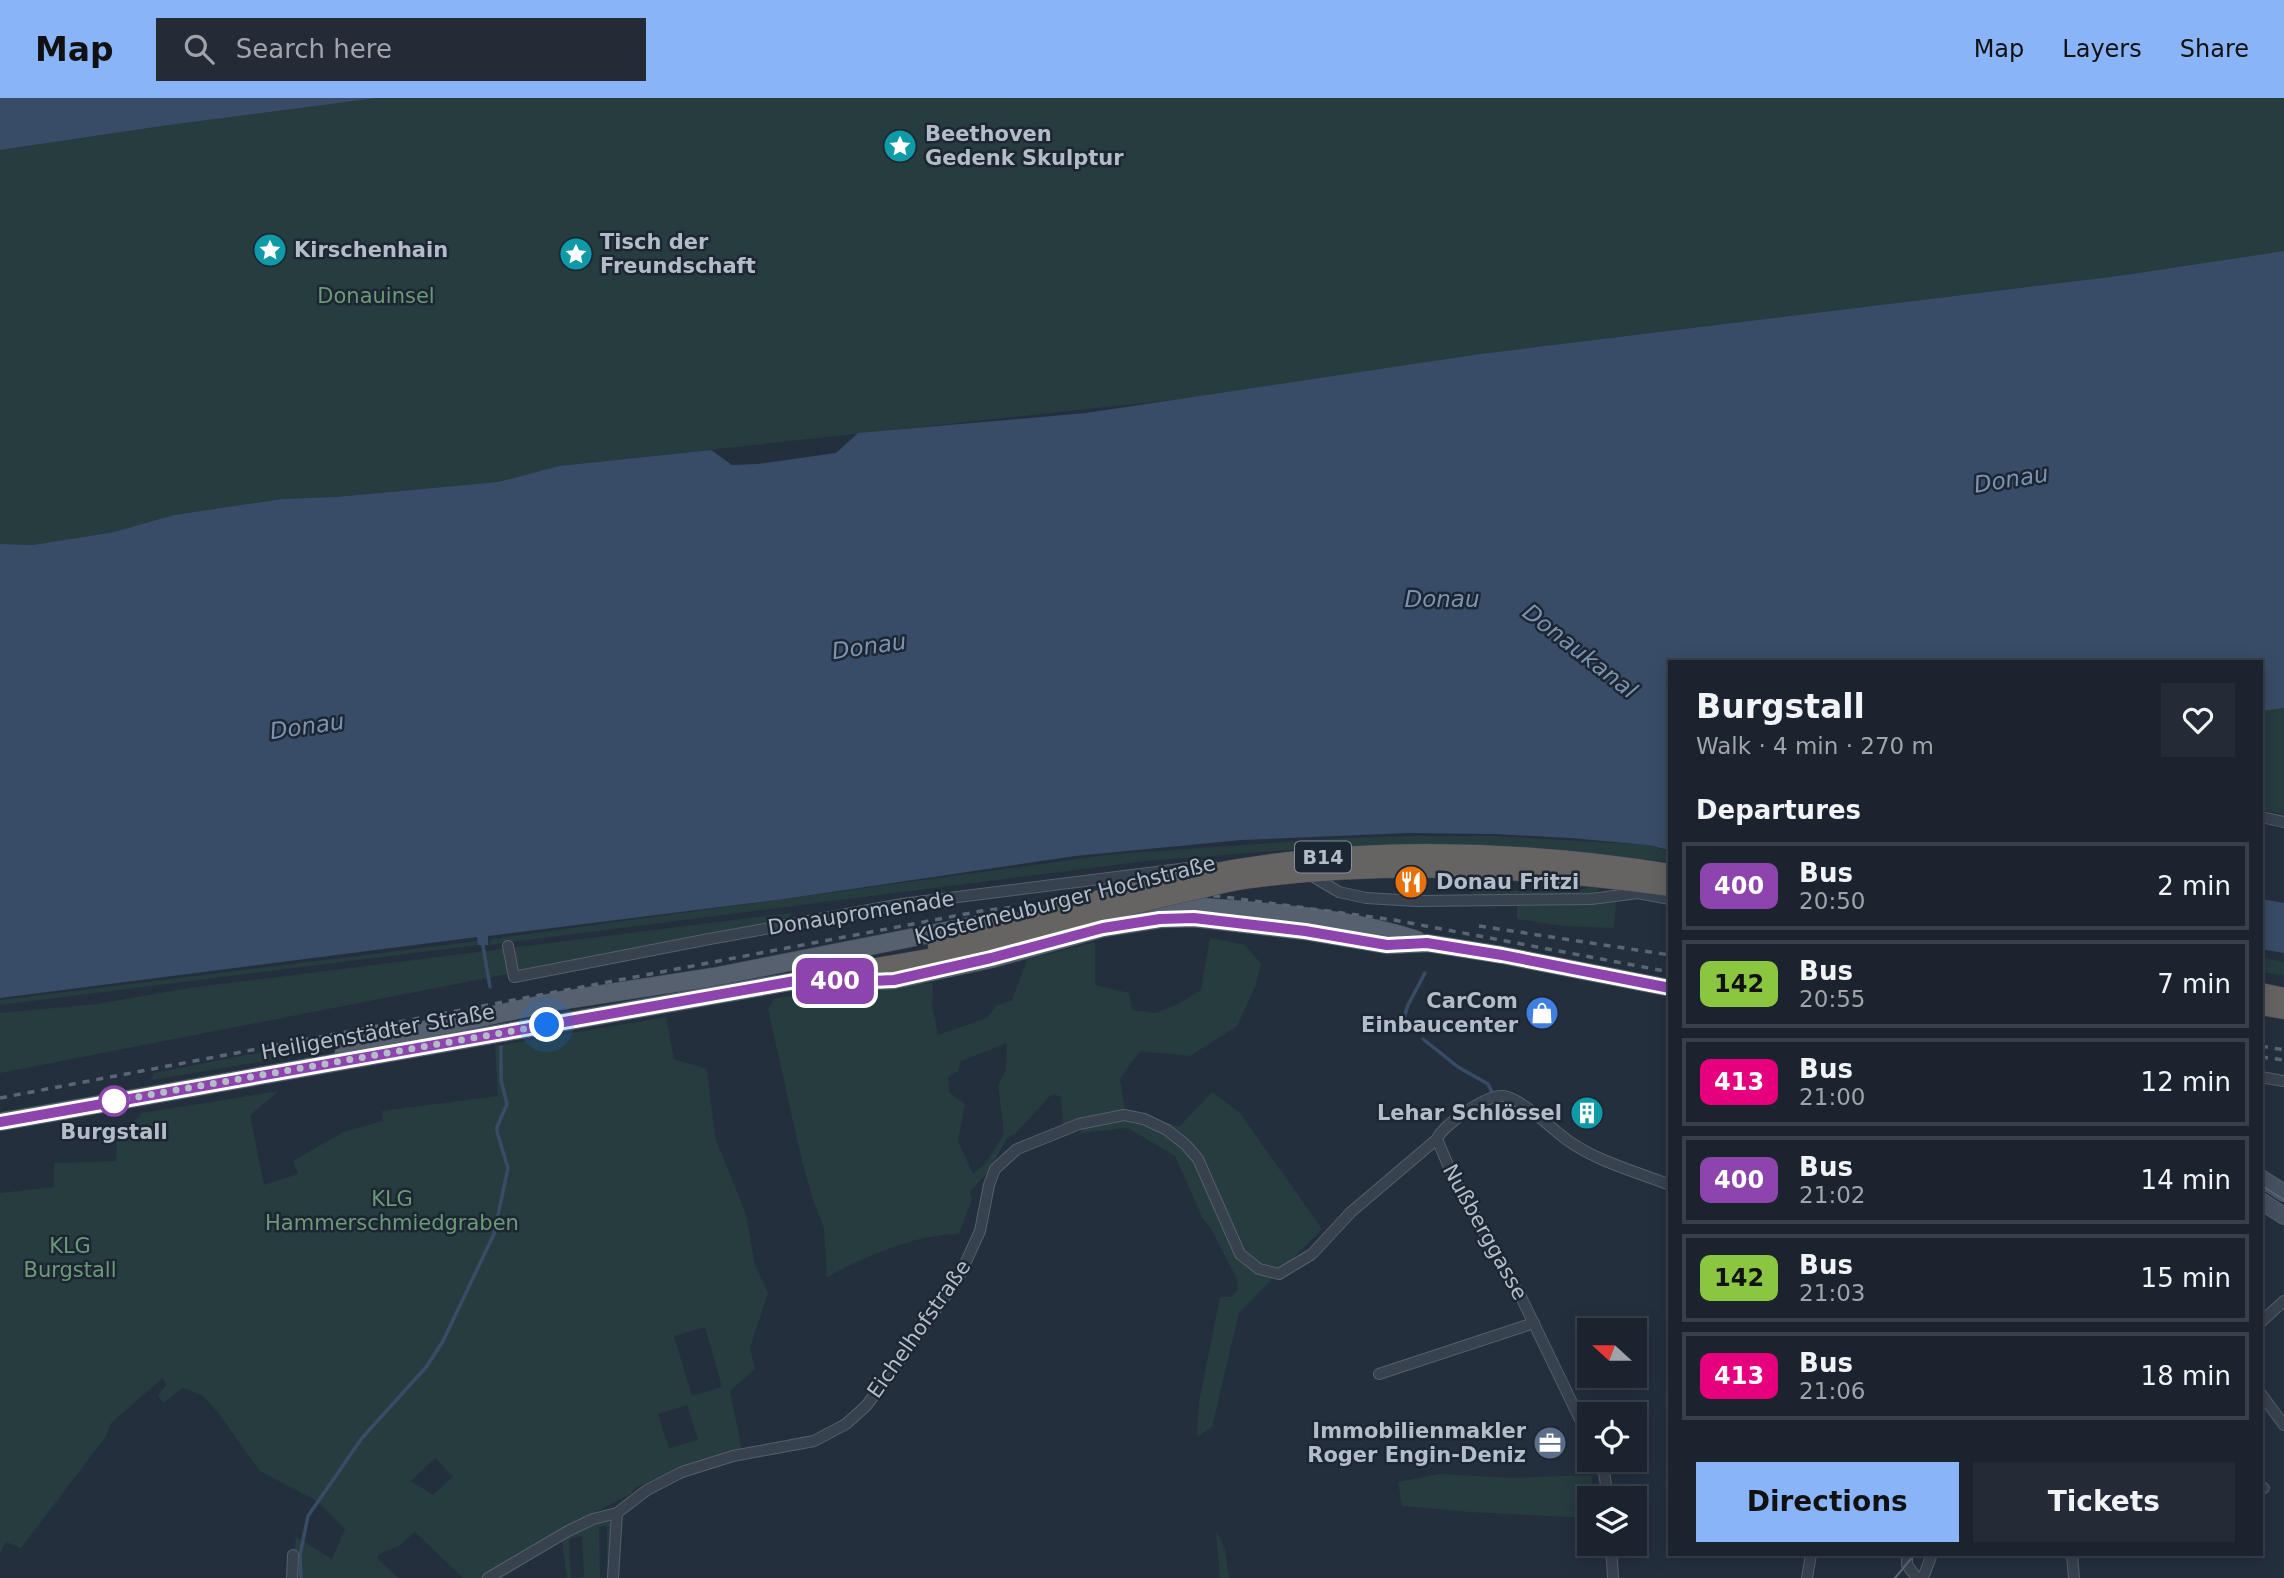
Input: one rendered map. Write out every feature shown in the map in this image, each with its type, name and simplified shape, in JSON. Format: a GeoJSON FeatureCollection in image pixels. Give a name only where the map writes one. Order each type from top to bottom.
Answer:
{"type":"FeatureCollection","features":[{"type":"Feature","properties":{"kind":"highway","name":"Klosterneuburger Hochstraße"},"geometry":{"type":"LineString","coordinates":[[888,963],[985,931],[1195,876],[1326,857],[1458,855],[1524,858],[1636,867],[1668,873]]}},
{"type":"Feature","properties":{"kind":"highway","name":"Klosterneuburger Hochstraße"},"geometry":{"type":"LineString","coordinates":[[888,963],[946,955],[1178,894],[1248,879],[1413,868],[1497,869],[1668,887]]}},
{"type":"Feature","properties":{"kind":"highway","name":"Heiligenstädter Straße"},"geometry":{"type":"LineString","coordinates":[[812,978],[888,963]]}},
{"type":"Feature","properties":{"kind":"highway"},"geometry":{"type":"LineString","coordinates":[[2263,992],[2284,997]]}},
{"type":"Feature","properties":{"kind":"highway"},"geometry":{"type":"LineString","coordinates":[[2263,1006],[2284,1010]]}},
{"type":"Feature","properties":{"kind":"main road"},"geometry":{"type":"LineString","coordinates":[[308,1067],[373,1041],[558,1001],[855,951],[1074,905],[1143,902],[1286,915],[1391,931],[1427,943],[1668,988]]}},
{"type":"Feature","properties":{"kind":"main road"},"geometry":{"type":"LineString","coordinates":[[812,978],[849,982],[894,980],[1103,928],[1160,919],[1194,918],[1305,931],[1387,945],[1427,943]]}},
{"type":"Feature","properties":{"kind":"main road","name":"Heiligenstädter Straße"},"geometry":{"type":"LineString","coordinates":[[0,1122],[812,978]]}},
{"type":"Feature","properties":{"kind":"main road"},"geometry":{"type":"LineString","coordinates":[[2263,1179],[2284,1193]]}},
{"type":"Feature","properties":{"kind":"main road"},"geometry":{"type":"LineString","coordinates":[[2263,1202],[2284,1216]]}},
{"type":"Feature","properties":{"kind":"street"},"geometry":{"type":"LineString","coordinates":[[2263,817],[2284,821]]}},
{"type":"Feature","properties":{"kind":"street","name":"Donaupromenade"},"geometry":{"type":"LineString","coordinates":[[508,946],[514,977],[902,904],[1258,859],[1283,858],[1339,892],[1366,898],[1417,901],[1591,899],[1638,893],[1668,899]]}},
{"type":"Feature","properties":{"kind":"street"},"geometry":{"type":"LineString","coordinates":[[2263,1012],[2284,1017]]}},
{"type":"Feature","properties":{"kind":"street"},"geometry":{"type":"LineString","coordinates":[[2263,1077],[2284,1081]]}},
{"type":"Feature","properties":{"kind":"street","name":"Eichelhofstraße"},"geometry":{"type":"LineString","coordinates":[[488,1578],[568,1531],[593,1519],[617,1513],[647,1490],[696,1466],[733,1456],[814,1441],[846,1423],[866,1406],[959,1277],[980,1231],[995,1169],[1022,1146],[1079,1124],[1111,1117],[1133,1116],[1158,1125],[1177,1137],[1198,1159],[1240,1254],[1259,1269],[1279,1273],[1312,1254],[1352,1212],[1437,1139],[1444,1129],[1480,1103],[1503,1096],[1527,1109],[1580,1149],[1668,1184]]}},
{"type":"Feature","properties":{"kind":"street","name":"Nußberggasse"},"geometry":{"type":"LineString","coordinates":[[1437,1139],[1454,1180],[1495,1248],[1577,1413]]}},
{"type":"Feature","properties":{"kind":"street"},"geometry":{"type":"LineString","coordinates":[[2263,1320],[2284,1301]]}},
{"type":"Feature","properties":{"kind":"street","name":"Nußberggasse"},"geometry":{"type":"LineString","coordinates":[[1379,1374],[1534,1323]]}},
{"type":"Feature","properties":{"kind":"street"},"geometry":{"type":"LineString","coordinates":[[2263,1397],[2284,1425]]}},
{"type":"Feature","properties":{"kind":"street"},"geometry":{"type":"LineString","coordinates":[[613,1578],[617,1513]]}},
{"type":"Feature","properties":{"kind":"street"},"geometry":{"type":"LineString","coordinates":[[292,1578],[293,1555]]}},
{"type":"Feature","properties":{"kind":"street"},"geometry":{"type":"LineString","coordinates":[[1612,1556],[1613,1578]]}},
{"type":"Feature","properties":{"kind":"street"},"geometry":{"type":"LineString","coordinates":[[1807,1578],[1811,1556]]}},
{"type":"Feature","properties":{"kind":"street"},"geometry":{"type":"LineString","coordinates":[[1907,1556],[1911,1576]]}},
{"type":"Feature","properties":{"kind":"street"},"geometry":{"type":"LineString","coordinates":[[1923,1578],[1931,1556]]}},
{"type":"Feature","properties":{"kind":"street"},"geometry":{"type":"LineString","coordinates":[[2072,1556],[2074,1578]]}},
{"type":"Feature","properties":{"kind":"green space","name":"Donauinsel"},"geometry":{"type":"Polygon","coordinates":[[[377,98],[2284,98],[2284,251],[2118,276],[1480,354],[1199,397],[559,466],[498,482],[336,497],[282,499],[174,515],[114,532],[33,545],[0,544],[0,150],[377,98]]]}},
{"type":"Feature","properties":{"kind":"green space"},"geometry":{"type":"Polygon","coordinates":[[[2284,708],[2284,814],[2263,810],[2263,711],[2284,708]]]}},
{"type":"Feature","properties":{"kind":"green space"},"geometry":{"type":"Polygon","coordinates":[[[1494,836],[1648,845],[1668,851],[1668,862],[1547,848],[1340,846],[1146,861],[488,945],[492,939],[1114,854],[1343,838],[1494,836]]]}},
{"type":"Feature","properties":{"kind":"green space"},"geometry":{"type":"Polygon","coordinates":[[[1472,877],[1483,879],[1483,890],[1571,892],[1600,885],[1598,891],[1591,895],[1509,897],[1472,894],[1472,877]]]}},
{"type":"Feature","properties":{"kind":"green space"},"geometry":{"type":"Polygon","coordinates":[[[1616,901],[1614,928],[1563,926],[1517,919],[1517,906],[1616,901]]]}},
{"type":"Feature","properties":{"kind":"green space"},"geometry":{"type":"Polygon","coordinates":[[[791,913],[789,919],[0,1073],[0,1013],[97,1004],[189,988],[791,913]]]}},
{"type":"Feature","properties":{"kind":"green space"},"geometry":{"type":"Polygon","coordinates":[[[1210,938],[1245,945],[1261,964],[1256,985],[1237,1026],[1190,1056],[1140,1051],[1120,1078],[1125,1110],[1179,1127],[1212,1092],[1239,1112],[1322,1229],[1239,1313],[1212,1427],[1197,1437],[1199,1402],[1220,1297],[1230,1297],[1238,1290],[1237,1279],[1202,1217],[1175,1156],[1128,1128],[1080,1133],[1086,1121],[1063,1124],[1061,1097],[1054,1094],[1015,1134],[1008,1137],[988,1172],[970,1192],[972,1199],[959,1234],[908,1242],[827,1277],[824,1228],[802,1162],[768,1009],[775,998],[933,983],[932,1006],[938,1035],[987,1018],[996,1006],[1012,1000],[1027,960],[1095,942],[1095,985],[1129,993],[1132,1010],[1156,1013],[1201,990],[1210,938]],[[1007,1043],[961,1061],[958,1071],[948,1077],[949,1092],[965,1104],[958,1141],[973,1174],[985,1164],[1004,1134],[998,1085],[1006,1070],[1007,1043]]]}},
{"type":"Feature","properties":{"kind":"green space"},"geometry":{"type":"Polygon","coordinates":[[[478,941],[478,945],[0,1005],[0,1000],[478,941]]]}},
{"type":"Feature","properties":{"kind":"green space"},"geometry":{"type":"Polygon","coordinates":[[[2263,957],[2284,962],[2284,976],[2263,972],[2263,957]]]}},
{"type":"Feature","properties":{"kind":"green space"},"geometry":{"type":"Polygon","coordinates":[[[666,1017],[674,1059],[707,1069],[715,1137],[746,1214],[755,1265],[768,1293],[750,1348],[755,1369],[730,1391],[742,1450],[703,1460],[636,1487],[632,1493],[565,1528],[535,1557],[503,1578],[463,1578],[415,1532],[399,1546],[379,1554],[377,1558],[398,1578],[292,1578],[296,1537],[332,1559],[345,1529],[317,1501],[260,1471],[203,1396],[183,1388],[163,1403],[158,1395],[166,1385],[163,1378],[111,1423],[106,1436],[21,1548],[6,1542],[0,1553],[0,1193],[54,1187],[54,1163],[116,1161],[117,1139],[142,1113],[279,1091],[250,1115],[264,1185],[298,1174],[293,1161],[343,1132],[383,1121],[382,1111],[498,1096],[495,1046],[666,1017]],[[705,1327],[674,1336],[692,1396],[722,1387],[705,1327]],[[687,1405],[658,1414],[669,1448],[698,1440],[687,1405]],[[435,1458],[411,1481],[433,1495],[453,1477],[435,1458]]]}},
{"type":"Feature","properties":{"kind":"green space"},"geometry":{"type":"Polygon","coordinates":[[[392,1027],[392,1032],[320,1052],[151,1080],[154,1073],[392,1027]]]}},
{"type":"Feature","properties":{"kind":"green space"},"geometry":{"type":"Polygon","coordinates":[[[1439,1474],[1513,1478],[1591,1475],[1593,1486],[1577,1486],[1577,1517],[1402,1506],[1398,1482],[1439,1474]]]}},
{"type":"Feature","properties":{"kind":"green space"},"geometry":{"type":"Polygon","coordinates":[[[602,1519],[609,1520],[613,1526],[611,1578],[607,1578],[607,1526],[599,1527],[600,1578],[571,1578],[567,1578],[562,1541],[577,1530],[602,1519]],[[582,1536],[569,1539],[571,1578],[584,1577],[582,1536]]]}},
{"type":"Feature","properties":{"kind":"green space"},"geometry":{"type":"Polygon","coordinates":[[[1216,1531],[1225,1549],[1229,1578],[1220,1578],[1216,1531]]]}},
{"type":"Feature","properties":{"kind":"water"},"geometry":{"type":"Polygon","coordinates":[[[0,98],[377,98],[0,150],[0,98]]]}},
{"type":"Feature","properties":{"kind":"water","name":"Donau"},"geometry":{"type":"Polygon","coordinates":[[[2284,251],[2284,708],[2263,711],[2263,660],[1668,660],[1668,850],[1648,845],[1495,834],[1408,833],[1241,840],[1075,856],[777,900],[488,936],[488,945],[478,945],[477,937],[0,998],[0,544],[33,545],[114,532],[174,515],[282,499],[336,497],[498,482],[559,466],[711,450],[732,465],[758,464],[836,453],[858,433],[1086,413],[1480,354],[2118,276],[2284,251]]]}},
{"type":"Feature","properties":{"kind":"water"},"geometry":{"type":"Polygon","coordinates":[[[2263,899],[2284,903],[2284,953],[2263,949],[2263,899]]]}},
{"type":"Feature","properties":{"kind":"waterway"},"geometry":{"type":"LineString","coordinates":[[482,940],[490,987]]}},
{"type":"Feature","properties":{"kind":"waterway"},"geometry":{"type":"LineString","coordinates":[[1404,1018],[1425,973]]}},
{"type":"Feature","properties":{"kind":"waterway"},"geometry":{"type":"LineString","coordinates":[[1423,1039],[1458,1067],[1488,1084],[1493,1094]]}},
{"type":"Feature","properties":{"kind":"waterway"},"geometry":{"type":"LineString","coordinates":[[301,1578],[300,1555],[308,1516],[362,1438],[427,1366],[443,1341],[494,1234],[508,1168],[497,1132],[507,1104],[501,1080],[501,1047]]}},
{"type":"Feature","properties":{"kind":"tram line"},"geometry":{"type":"LineString","coordinates":[[2263,1186],[2284,1200]]}},
{"type":"Feature","properties":{"kind":"tram line"},"geometry":{"type":"LineString","coordinates":[[1895,1578],[1913,1556]]}},
{"type":"Feature","properties":{"kind":"railway"},"geometry":{"type":"LineString","coordinates":[[0,1098],[981,911],[1122,894],[1217,896],[1394,920],[1668,972]]}},
{"type":"Feature","properties":{"kind":"railway"},"geometry":{"type":"LineString","coordinates":[[1479,926],[1668,955]]}},
{"type":"Feature","properties":{"kind":"railway"},"geometry":{"type":"LineString","coordinates":[[2263,1046],[2284,1050]]}},
{"type":"Feature","properties":{"kind":"railway"},"geometry":{"type":"LineString","coordinates":[[2263,1057],[2284,1060]]}},
{"type":"Feature","properties":{"kind":"bus line","name":"400"},"geometry":{"type":"LineString","coordinates":[[0,1122],[812,978],[849,982],[894,980],[1103,928],[1160,919],[1194,918],[1305,931],[1387,945],[1427,943],[1668,988]]}},
{"type":"Feature","properties":{"kind":"place","name":"Beethoven Gedenk Skulptur"},"geometry":{"type":"Point","coordinates":[900,146]}},
{"type":"Feature","properties":{"kind":"place","name":"Kirschenhain"},"geometry":{"type":"Point","coordinates":[270,250]}},
{"type":"Feature","properties":{"kind":"place","name":"Tisch der Freundschaft"},"geometry":{"type":"Point","coordinates":[576,254]}},
{"type":"Feature","properties":{"kind":"place","name":"Donau Fritzi"},"geometry":{"type":"Point","coordinates":[1411,882]}},
{"type":"Feature","properties":{"kind":"place","name":"CarCom Einbaucenter"},"geometry":{"type":"Point","coordinates":[1542,1013]}},
{"type":"Feature","properties":{"kind":"place","name":"Burgstall"},"geometry":{"type":"Point","coordinates":[114,1101]}},
{"type":"Feature","properties":{"kind":"place","name":"Lehar Schlössel"},"geometry":{"type":"Point","coordinates":[1587,1113]}},
{"type":"Feature","properties":{"kind":"place","name":"Immobilienmakler Roger Engin-Deniz"},"geometry":{"type":"Point","coordinates":[1550,1443]}},
{"type":"Feature","properties":{"kind":"route"},"geometry":{"type":"LineString","coordinates":[[114,1101],[547,1025]]}},
{"type":"Feature","properties":{"kind":"water label","name":"Donaukanal"},"geometry":{"type":"Point","coordinates":[1580,651]}},
{"type":"Feature","properties":{"kind":"park label","name":"KLG Hammerschmiedgraben"},"geometry":{"type":"Point","coordinates":[392,1211]}},
{"type":"Feature","properties":{"kind":"park label","name":"KLG Burgstall"},"geometry":{"type":"Point","coordinates":[70,1258]}}]}
